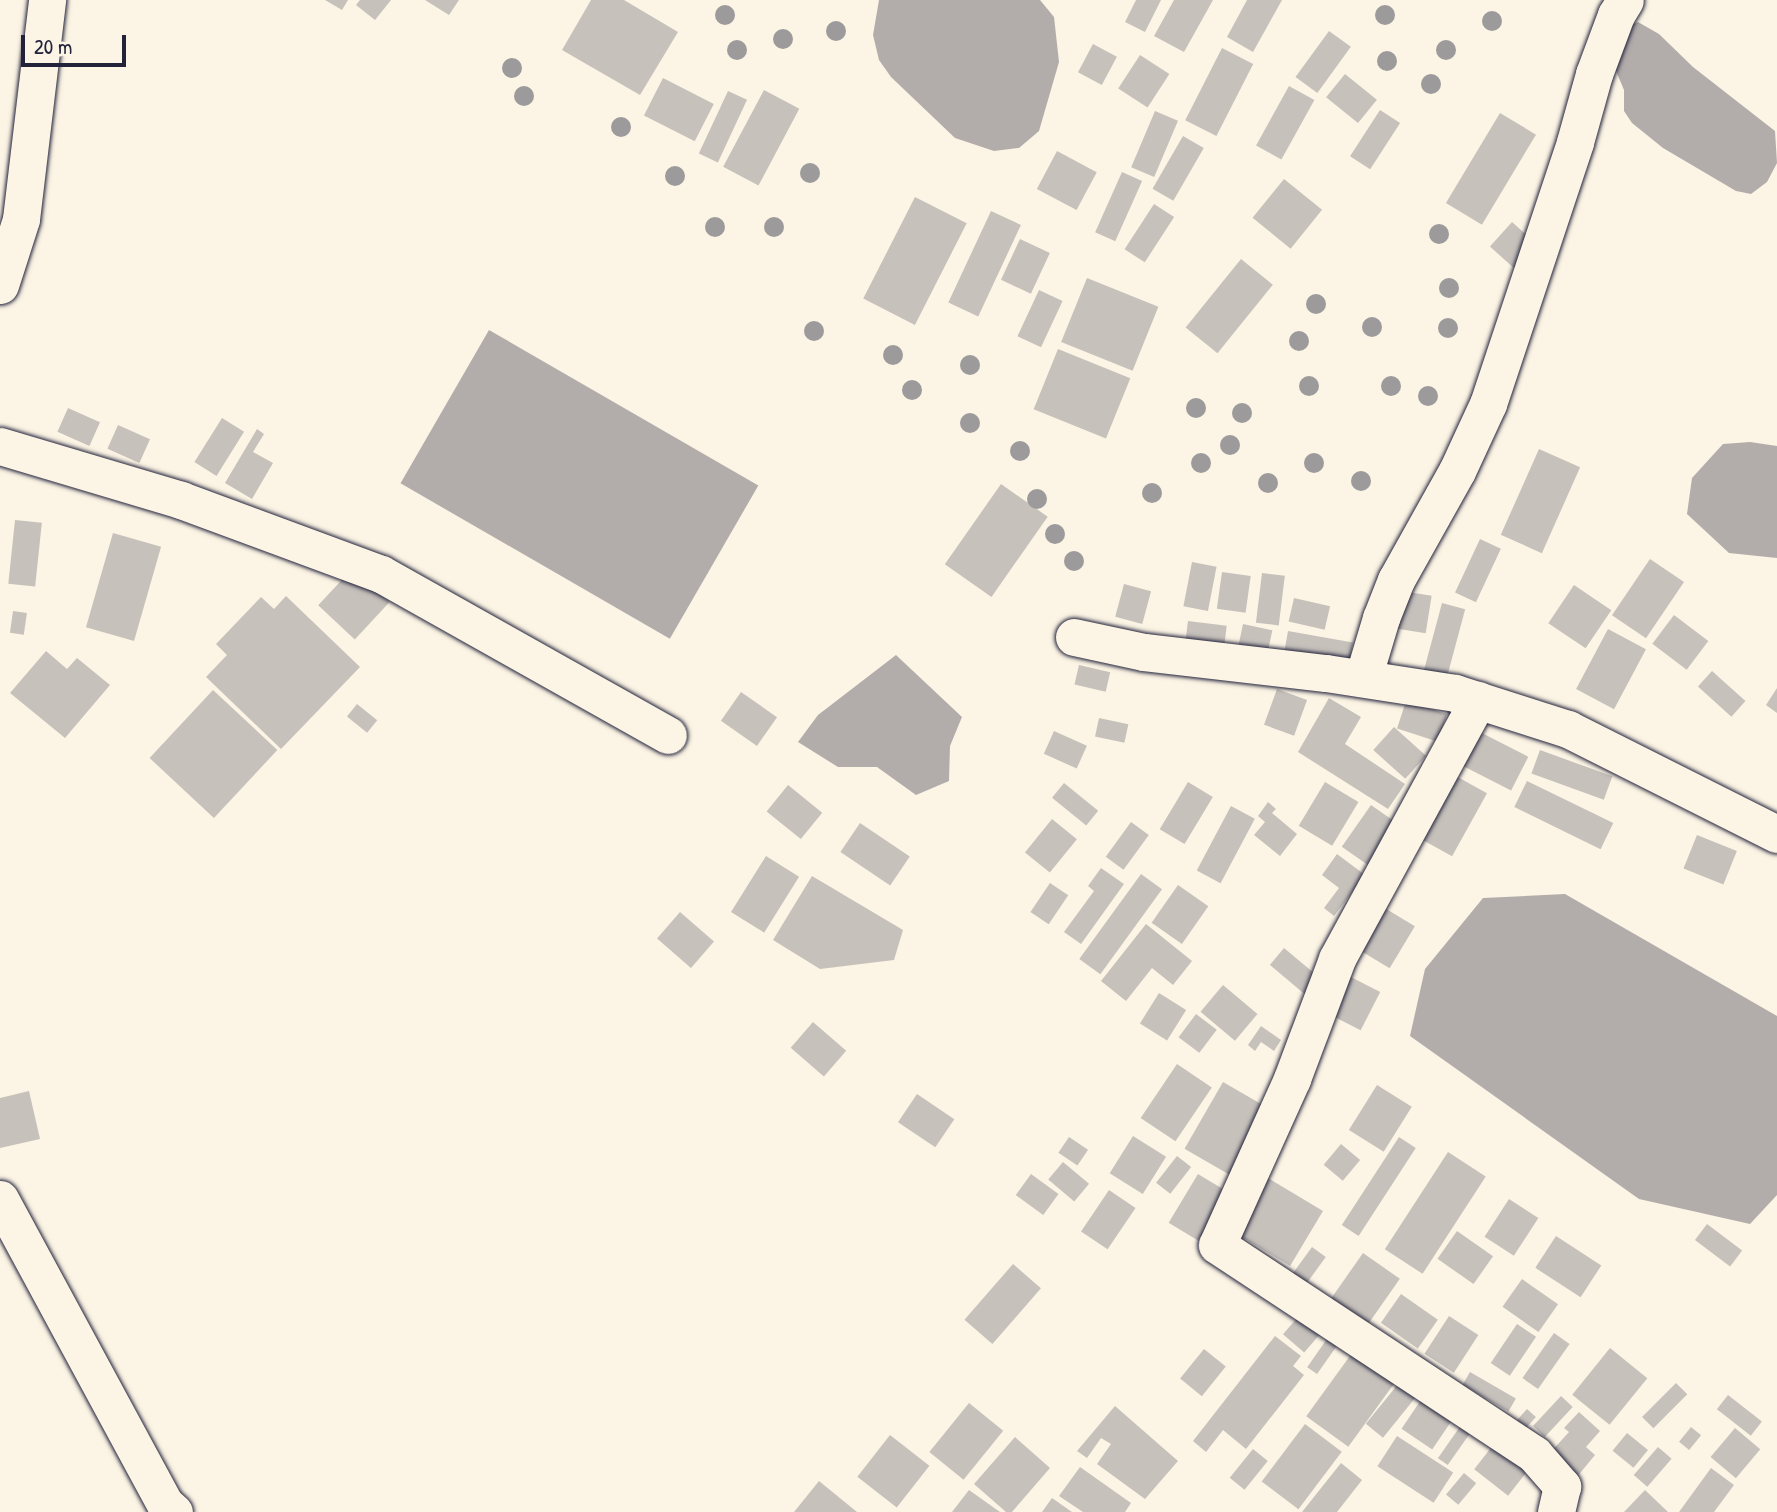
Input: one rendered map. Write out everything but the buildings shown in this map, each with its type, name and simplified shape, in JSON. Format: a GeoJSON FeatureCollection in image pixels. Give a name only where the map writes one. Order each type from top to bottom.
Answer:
{"type":"FeatureCollection","features":[{"type":"Feature","properties":{"kind":"street"},"geometry":{"type":"LineString","coordinates":[[0,285],[21,219],[47,0]]}},
{"type":"Feature","properties":{"kind":"street"},"geometry":{"type":"LineString","coordinates":[[1363,678],[1396,580],[1457,471],[1488,404],[1540,251],[1594,74],[1616,15],[1625,0]]}},
{"type":"Feature","properties":{"kind":"street"},"geometry":{"type":"LineString","coordinates":[[0,446],[181,500],[381,574],[668,735]]}},
{"type":"Feature","properties":{"kind":"street"},"geometry":{"type":"LineString","coordinates":[[1074,637],[1144,652],[1363,678],[1455,693],[1568,729],[1777,834]]}},
{"type":"Feature","properties":{"kind":"street"},"geometry":{"type":"LineString","coordinates":[[1478,700],[1337,959],[1292,1079],[1217,1245],[1534,1454],[1562,1486],[1556,1512]]}},
{"type":"Feature","properties":{"kind":"street"},"geometry":{"type":"LineString","coordinates":[[0,1199],[165,1504],[174,1512]]}},
{"type":"Feature","properties":{"kind":"shaded area"},"geometry":{"type":"Polygon","coordinates":[[[879,0],[1040,0],[1054,17],[1059,62],[1039,131],[1019,148],[994,151],[955,138],[891,77],[879,60],[873,35],[879,0]]]}},
{"type":"Feature","properties":{"kind":"shaded area"},"geometry":{"type":"Polygon","coordinates":[[[1638,22],[1659,34],[1693,67],[1775,131],[1777,163],[1767,182],[1751,194],[1736,191],[1663,148],[1632,123],[1624,111],[1624,90],[1611,59],[1629,26],[1638,22]]]}},
{"type":"Feature","properties":{"kind":"shaded area"},"geometry":{"type":"Polygon","coordinates":[[[489,330],[758,485],[670,639],[400,483],[489,330]]]}},
{"type":"Feature","properties":{"kind":"shaded area"},"geometry":{"type":"Polygon","coordinates":[[[1750,442],[1777,446],[1777,558],[1729,553],[1687,514],[1692,478],[1723,444],[1750,442]]]}},
{"type":"Feature","properties":{"kind":"shaded area"},"geometry":{"type":"Polygon","coordinates":[[[896,655],[962,717],[950,746],[949,781],[916,795],[877,767],[838,767],[798,742],[818,715],[896,655]]]}},
{"type":"Feature","properties":{"kind":"shaded area"},"geometry":{"type":"Polygon","coordinates":[[[1565,894],[1777,1016],[1777,1195],[1750,1224],[1639,1199],[1410,1036],[1425,969],[1483,898],[1565,894]]]}}]}
